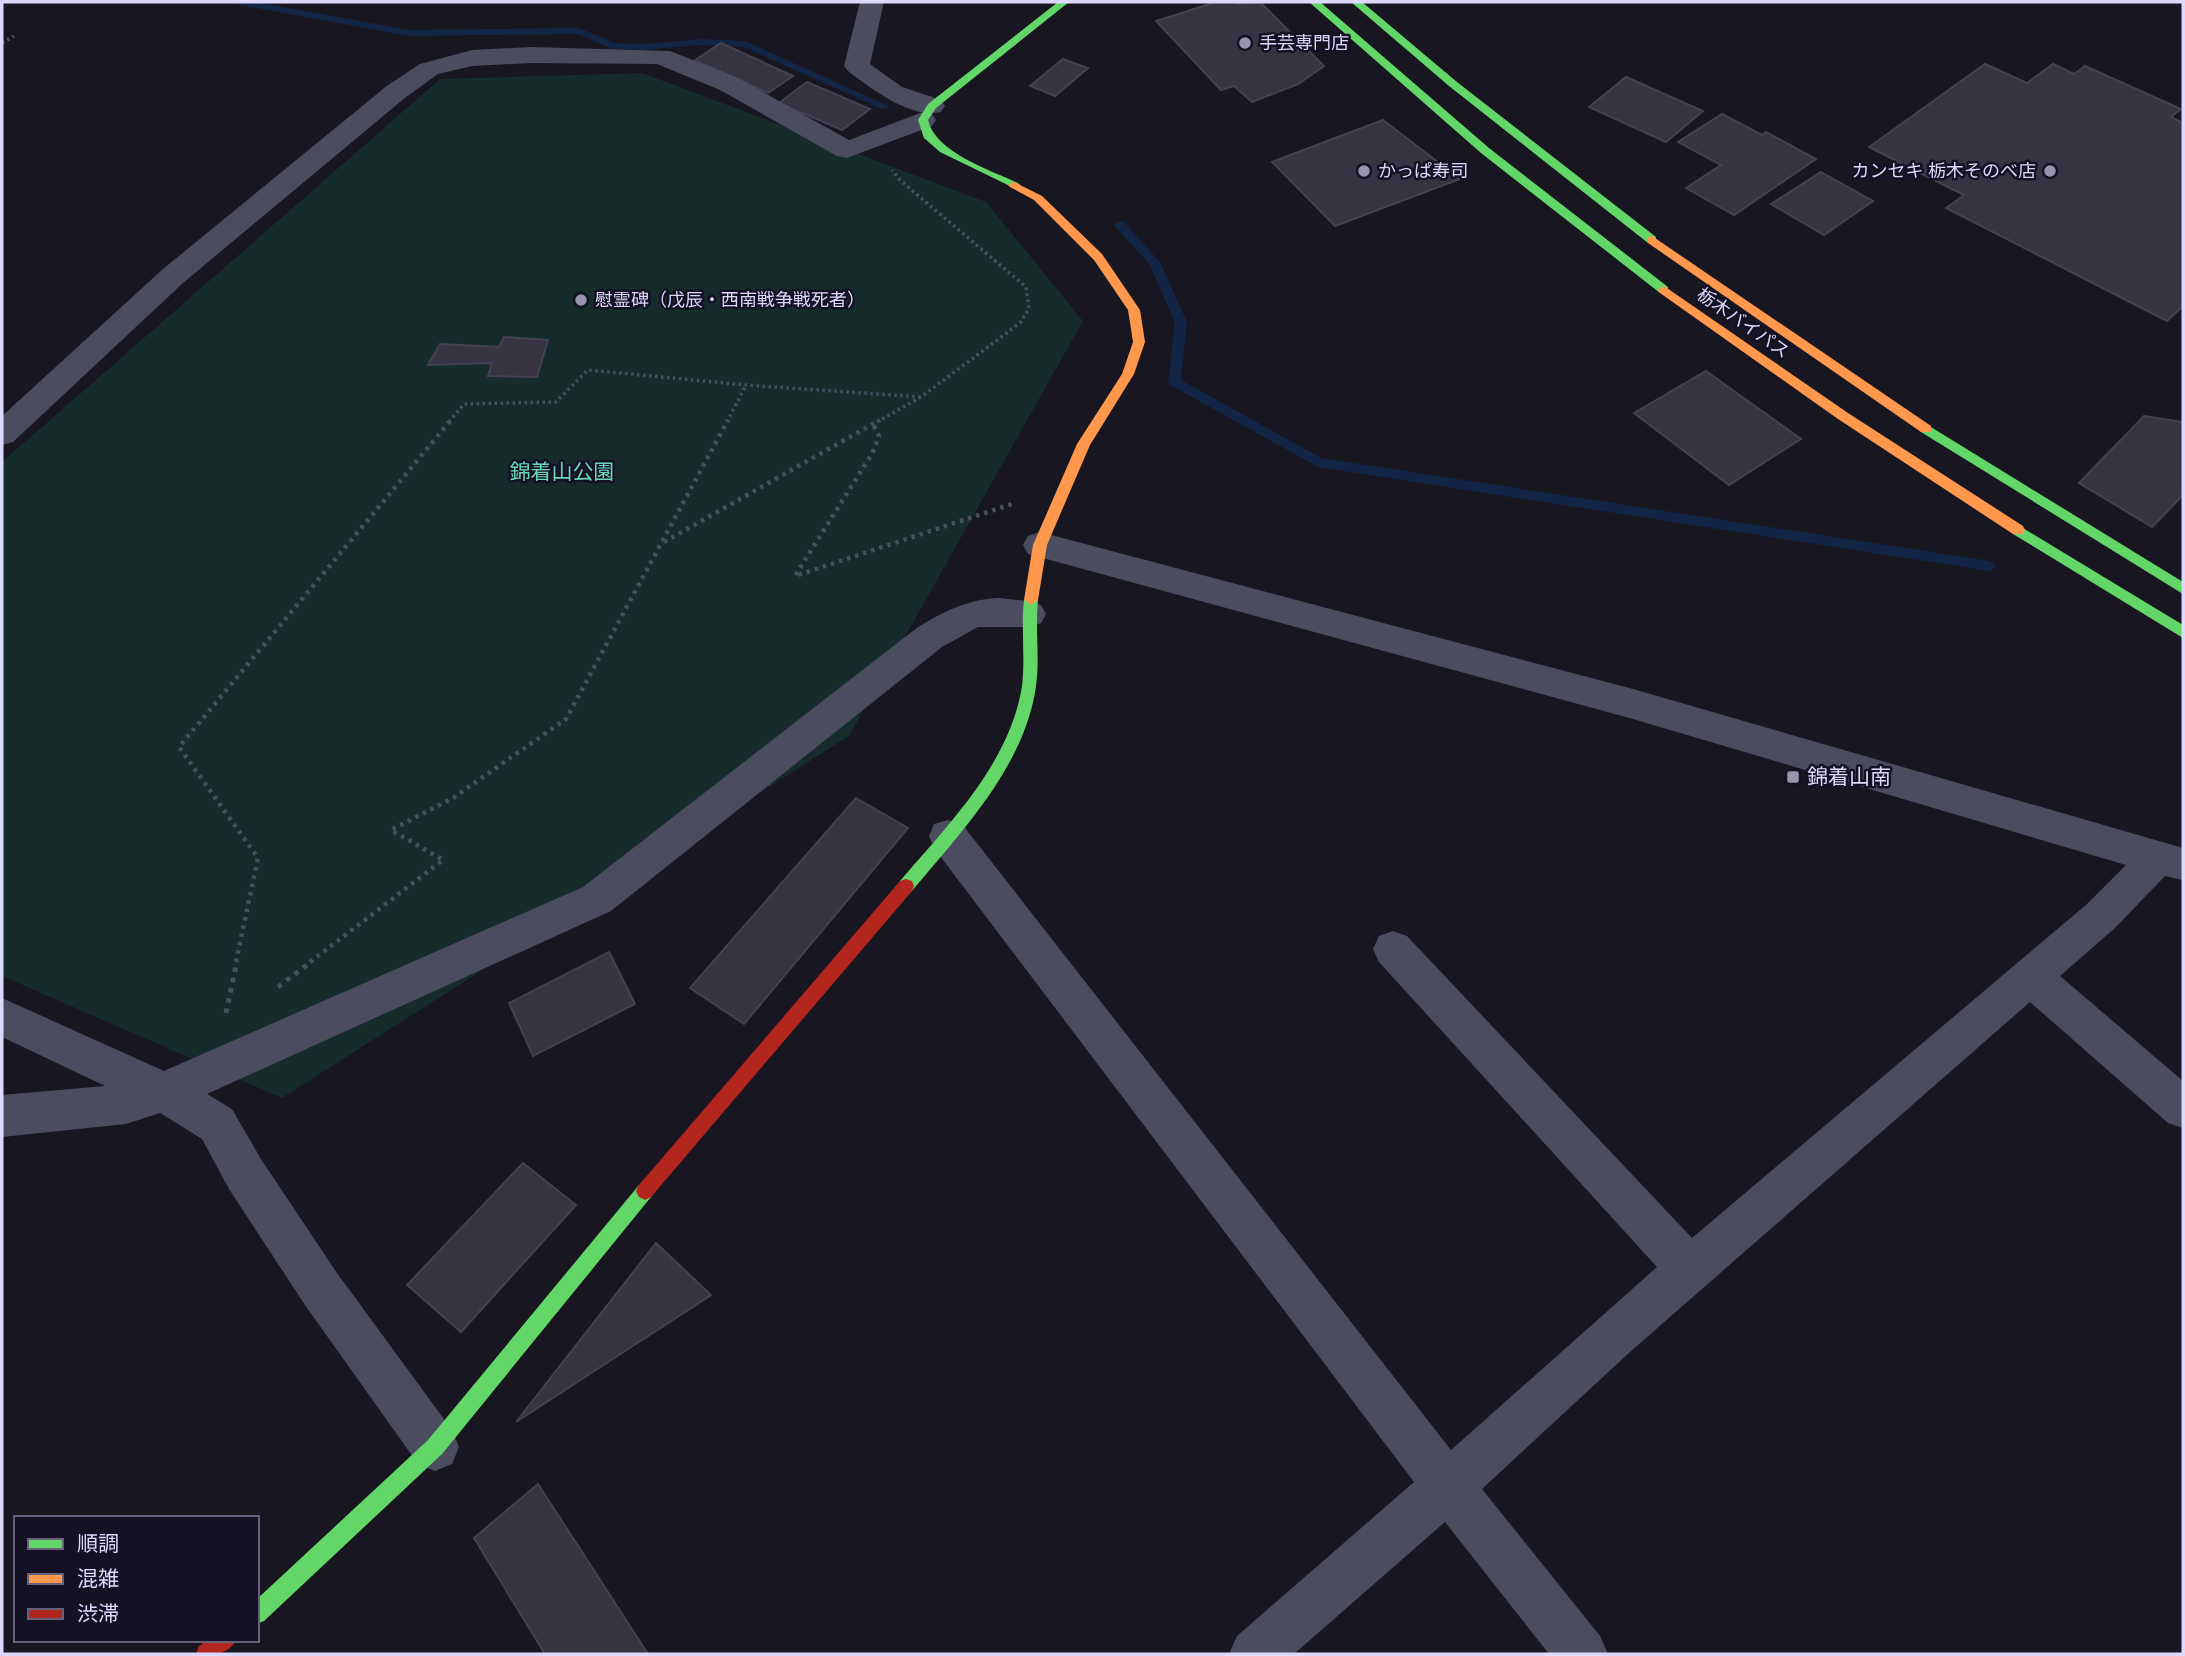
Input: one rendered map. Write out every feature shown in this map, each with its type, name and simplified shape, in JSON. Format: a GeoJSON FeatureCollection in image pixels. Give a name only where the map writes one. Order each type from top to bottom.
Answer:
{"type":"FeatureCollection","features":[{"type":"Feature","properties":{"kind":"main road"},"geometry":{"type":"LineString","coordinates":[[259,1612],[435,1447],[633,1205],[948,836],[986,784],[1015,736],[1029,688],[1029,614],[1040,545],[1084,444],[1128,373],[1139,342],[1135,310],[1098,257],[1038,198],[931,139],[926,134],[927,113],[1064,2]]}},
{"type":"Feature","properties":{"kind":"main road","name":"栃木バイパス"},"geometry":{"type":"LineString","coordinates":[[1314,2],[1360,45],[1560,211],[1702,319],[1880,442],[2183,632]]}},
{"type":"Feature","properties":{"kind":"main road","name":"栃木バイパス"},"geometry":{"type":"LineString","coordinates":[[1356,2],[1595,196],[1728,294],[1908,416],[2090,534],[2183,589]]}},
{"type":"Feature","properties":{"kind":"main road"},"geometry":{"type":"LineString","coordinates":[[208,1654],[223,1642]]}},
{"type":"Feature","properties":{"kind":"street"},"geometry":{"type":"LineString","coordinates":[[872,2],[857,66],[893,93],[927,113]]}},
{"type":"Feature","properties":{"kind":"street"},"geometry":{"type":"LineString","coordinates":[[2,434],[173,276],[397,91],[429,69],[472,58],[661,56],[729,84],[847,150],[927,113]]}},
{"type":"Feature","properties":{"kind":"street"},"geometry":{"type":"LineString","coordinates":[[1040,545],[1633,704],[2171,862]]}},
{"type":"Feature","properties":{"kind":"street"},"geometry":{"type":"LineString","coordinates":[[2,1116],[126,1104],[164,1091],[597,899],[930,638],[960,618],[990,610],[1029,614]]}},
{"type":"Feature","properties":{"kind":"street"},"geometry":{"type":"LineString","coordinates":[[948,836],[1448,1486],[1582,1654]]}},
{"type":"Feature","properties":{"kind":"street"},"geometry":{"type":"LineString","coordinates":[[1255,1654],[1448,1486],[1613,1335],[2101,916],[2171,862]]}},
{"type":"Feature","properties":{"kind":"street"},"geometry":{"type":"LineString","coordinates":[[1393,949],[1690,1269]]}},
{"type":"Feature","properties":{"kind":"street"},"geometry":{"type":"LineString","coordinates":[[2031,977],[2183,1108]]}},
{"type":"Feature","properties":{"kind":"street"},"geometry":{"type":"LineString","coordinates":[[2,1017],[164,1091],[217,1124],[245,1174],[313,1277],[435,1447]]}},
{"type":"Feature","properties":{"kind":"path"},"geometry":{"type":"LineString","coordinates":[[2,43],[14,36]]}},
{"type":"Feature","properties":{"kind":"path"},"geometry":{"type":"LineString","coordinates":[[664,542],[874,426],[921,397],[1020,323],[1029,309],[1026,287],[901,181],[870,141]]}},
{"type":"Feature","properties":{"kind":"path"},"geometry":{"type":"LineString","coordinates":[[225,1017],[258,858],[179,747],[464,404],[556,402],[588,370],[746,385],[921,397]]}},
{"type":"Feature","properties":{"kind":"path"},"geometry":{"type":"LineString","coordinates":[[278,988],[443,860],[391,830],[453,798],[566,719],[664,542],[746,385]]}},
{"type":"Feature","properties":{"kind":"path"},"geometry":{"type":"LineString","coordinates":[[874,426],[879,436],[873,452],[796,576],[1066,486]]}},
{"type":"Feature","properties":{"kind":"green space","name":"錦着山公園"},"geometry":{"type":"Polygon","coordinates":[[[642,73],[986,202],[1083,321],[849,736],[282,1098],[2,976],[2,462],[440,79],[642,73]]]}},
{"type":"Feature","properties":{"kind":"building"},"geometry":{"type":"Polygon","coordinates":[[[1216,2],[1260,2],[1324,66],[1298,84],[1252,102],[1234,86],[1221,90],[1156,21],[1216,2]]]}},
{"type":"Feature","properties":{"kind":"building"},"geometry":{"type":"Polygon","coordinates":[[[721,43],[793,76],[768,93],[695,60],[721,43]]]}},
{"type":"Feature","properties":{"kind":"building"},"geometry":{"type":"Polygon","coordinates":[[[1063,59],[1088,68],[1055,96],[1030,86],[1063,59]]]}},
{"type":"Feature","properties":{"kind":"building","name":"カンセキ 栃木そのべ店"},"geometry":{"type":"Polygon","coordinates":[[[1985,64],[2027,83],[2053,64],[2074,74],[2085,66],[2181,109],[2171,117],[2183,123],[2183,306],[2167,321],[1946,208],[1964,195],[1869,147],[1985,64]]]}},
{"type":"Feature","properties":{"kind":"building"},"geometry":{"type":"Polygon","coordinates":[[[1626,77],[1703,111],[1666,142],[1589,107],[1626,77]]]}},
{"type":"Feature","properties":{"kind":"building"},"geometry":{"type":"Polygon","coordinates":[[[807,82],[870,109],[842,130],[779,103],[807,82]]]}},
{"type":"Feature","properties":{"kind":"building"},"geometry":{"type":"Polygon","coordinates":[[[1722,114],[1762,135],[1766,132],[1816,159],[1734,215],[1686,188],[1721,165],[1678,142],[1722,114]]]}},
{"type":"Feature","properties":{"kind":"building","name":"かっぱ寿司"},"geometry":{"type":"Polygon","coordinates":[[[1383,120],[1460,179],[1335,226],[1272,162],[1383,120]]]}},
{"type":"Feature","properties":{"kind":"building"},"geometry":{"type":"Polygon","coordinates":[[[1821,172],[1873,201],[1824,235],[1771,204],[1821,172]]]}},
{"type":"Feature","properties":{"kind":"building"},"geometry":{"type":"Polygon","coordinates":[[[504,337],[548,340],[537,377],[488,376],[492,363],[428,365],[440,344],[499,347],[504,337]]]}},
{"type":"Feature","properties":{"kind":"building"},"geometry":{"type":"Polygon","coordinates":[[[1706,371],[1801,439],[1729,485],[1634,413],[1706,371]]]}},
{"type":"Feature","properties":{"kind":"building"},"geometry":{"type":"Polygon","coordinates":[[[2144,416],[2183,422],[2183,495],[2152,527],[2079,483],[2144,416]]]}},
{"type":"Feature","properties":{"kind":"building"},"geometry":{"type":"Polygon","coordinates":[[[856,798],[908,828],[744,1024],[690,988],[856,798]]]}},
{"type":"Feature","properties":{"kind":"building"},"geometry":{"type":"Polygon","coordinates":[[[609,952],[635,1004],[533,1056],[509,1003],[609,952]]]}},
{"type":"Feature","properties":{"kind":"building"},"geometry":{"type":"Polygon","coordinates":[[[523,1163],[576,1205],[461,1332],[407,1285],[523,1163]]]}},
{"type":"Feature","properties":{"kind":"building"},"geometry":{"type":"Polygon","coordinates":[[[656,1243],[711,1295],[516,1422],[656,1243]]]}},
{"type":"Feature","properties":{"kind":"building"},"geometry":{"type":"Polygon","coordinates":[[[538,1484],[648,1654],[545,1654],[474,1538],[538,1484]]]}},
{"type":"Feature","properties":{"kind":"waterway"},"geometry":{"type":"LineString","coordinates":[[240,2],[409,33],[579,31],[613,46],[642,47],[701,42],[745,44],[886,107]]}},
{"type":"Feature","properties":{"kind":"waterway"},"geometry":{"type":"LineString","coordinates":[[1120,225],[1154,262],[1181,322],[1174,382],[1318,462],[1990,566]]}},
{"type":"Feature","properties":{"kind":"traffic: fast"},"geometry":{"type":"LineString","coordinates":[[1014,185],[934,143],[925,130],[923,120],[932,106],[1064,2]]}},
{"type":"Feature","properties":{"kind":"traffic: fast"},"geometry":{"type":"LineString","coordinates":[[1314,2],[1485,150],[1573,222],[1664,290]]}},
{"type":"Feature","properties":{"kind":"traffic: fast"},"geometry":{"type":"LineString","coordinates":[[1356,2],[1453,84],[1652,240]]}},
{"type":"Feature","properties":{"kind":"traffic: fast"},"geometry":{"type":"LineString","coordinates":[[1926,429],[2183,589]]}},
{"type":"Feature","properties":{"kind":"traffic: fast"},"geometry":{"type":"LineString","coordinates":[[2018,530],[2183,632]]}},
{"type":"Feature","properties":{"kind":"traffic: fast"},"geometry":{"type":"LineString","coordinates":[[906,886],[981,793],[1013,739],[1029,686],[1031,600]]}},
{"type":"Feature","properties":{"kind":"traffic: fast"},"geometry":{"type":"LineString","coordinates":[[259,1612],[435,1447],[645,1191]]}},
{"type":"Feature","properties":{"kind":"traffic: slow"},"geometry":{"type":"LineString","coordinates":[[1014,185],[1038,198],[1098,257],[1134,310],[1139,342],[1128,374],[1084,444],[1040,545],[1031,600]]}},
{"type":"Feature","properties":{"kind":"traffic: slow"},"geometry":{"type":"LineString","coordinates":[[1652,240],[1926,429]]}},
{"type":"Feature","properties":{"kind":"traffic: slow"},"geometry":{"type":"LineString","coordinates":[[1664,290],[1843,416],[2018,530]]}},
{"type":"Feature","properties":{"kind":"traffic: jam"},"geometry":{"type":"LineString","coordinates":[[645,1191],[906,886]]}},
{"type":"Feature","properties":{"kind":"traffic: jam"},"geometry":{"type":"LineString","coordinates":[[207,1654],[222,1642]]}},
{"type":"Feature","properties":{"kind":"place","name":"手芸専門店"},"geometry":{"type":"Point","coordinates":[1245,43]}},
{"type":"Feature","properties":{"kind":"place","name":"かっぱ寿司"},"geometry":{"type":"Point","coordinates":[1364,171]}},
{"type":"Feature","properties":{"kind":"place","name":"カンセキ 栃木そのべ店"},"geometry":{"type":"Point","coordinates":[2050,171]}},
{"type":"Feature","properties":{"kind":"place","name":"慰霊碑（戊辰・西南戦争戦死者）"},"geometry":{"type":"Point","coordinates":[581,300]}},
{"type":"Feature","properties":{"kind":"place","name":"錦着山南"},"geometry":{"type":"Point","coordinates":[1793,777]}}]}
